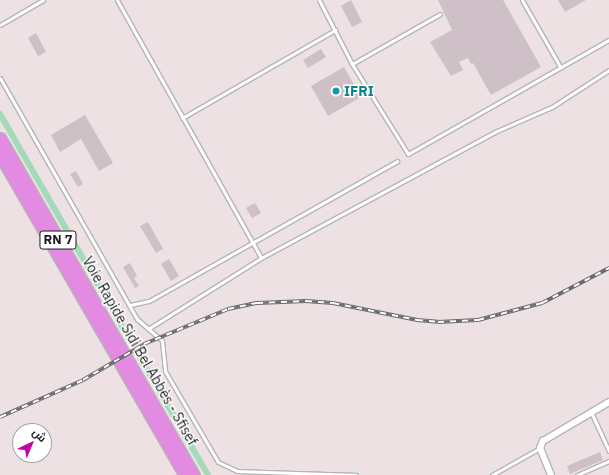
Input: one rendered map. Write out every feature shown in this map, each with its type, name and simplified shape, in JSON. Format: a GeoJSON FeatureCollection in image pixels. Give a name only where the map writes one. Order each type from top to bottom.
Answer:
{"type":"FeatureCollection","features":[{"type":"Feature","properties":{"kind":"highway","name":"Voie Rapide Sidi Bel Abbès - Sfisef"},"geometry":{"type":"LineString","coordinates":[[0,138],[194,475]]}},
{"type":"Feature","properties":{"kind":"highway","name":"Voie Rapide Sidi Bel Abbès - Sfisef"},"geometry":{"type":"LineString","coordinates":[[0,156],[185,475]]}},
{"type":"Feature","properties":{"kind":"street"},"geometry":{"type":"LineString","coordinates":[[551,475],[540,448],[548,438],[609,402]]}},
{"type":"Feature","properties":{"kind":"lane"},"geometry":{"type":"LineString","coordinates":[[0,24],[43,0]]}},
{"type":"Feature","properties":{"kind":"lane"},"geometry":{"type":"LineString","coordinates":[[117,0],[261,258]]}},
{"type":"Feature","properties":{"kind":"lane"},"geometry":{"type":"LineString","coordinates":[[319,0],[352,64],[408,154],[609,40]]}},
{"type":"Feature","properties":{"kind":"lane"},"geometry":{"type":"LineString","coordinates":[[522,0],[561,68]]}},
{"type":"Feature","properties":{"kind":"lane"},"geometry":{"type":"LineString","coordinates":[[352,64],[440,14]]}},
{"type":"Feature","properties":{"kind":"lane"},"geometry":{"type":"LineString","coordinates":[[182,118],[335,30]]}},
{"type":"Feature","properties":{"kind":"lane"},"geometry":{"type":"LineString","coordinates":[[148,329],[261,258],[497,131],[552,106],[609,70]]}},
{"type":"Feature","properties":{"kind":"lane"},"geometry":{"type":"LineString","coordinates":[[0,78],[138,319],[162,341],[165,371],[212,454],[224,467],[237,471],[356,475]]}},
{"type":"Feature","properties":{"kind":"lane"},"geometry":{"type":"LineString","coordinates":[[130,305],[148,301],[397,161]]}},
{"type":"Feature","properties":{"kind":"lane"},"geometry":{"type":"LineString","coordinates":[[591,412],[609,451]]}},
{"type":"Feature","properties":{"kind":"lane"},"geometry":{"type":"LineString","coordinates":[[492,475],[540,448]]}},
{"type":"Feature","properties":{"kind":"lane"},"geometry":{"type":"LineString","coordinates":[[577,475],[609,461]]}},
{"type":"Feature","properties":{"kind":"building"},"geometry":{"type":"Polygon","coordinates":[[[351,0],[362,22],[352,27],[341,6],[351,0]]]}},
{"type":"Feature","properties":{"kind":"building"},"geometry":{"type":"Polygon","coordinates":[[[438,0],[503,0],[541,67],[491,95],[473,63],[471,64],[468,58],[459,62],[463,70],[451,76],[430,42],[452,30],[438,0]]]}},
{"type":"Feature","properties":{"kind":"building"},"geometry":{"type":"Polygon","coordinates":[[[558,0],[586,0],[565,12],[558,0]]]}},
{"type":"Feature","properties":{"kind":"building"},"geometry":{"type":"Polygon","coordinates":[[[36,33],[46,52],[38,56],[28,38],[36,33]]]}},
{"type":"Feature","properties":{"kind":"building"},"geometry":{"type":"Polygon","coordinates":[[[321,49],[326,57],[308,68],[303,60],[321,49]]]}},
{"type":"Feature","properties":{"kind":"building","name":"IFRI"},"geometry":{"type":"Polygon","coordinates":[[[344,67],[361,97],[328,116],[311,86],[344,67]]]}},
{"type":"Feature","properties":{"kind":"building"},"geometry":{"type":"Polygon","coordinates":[[[85,115],[113,163],[99,171],[81,139],[60,152],[51,135],[85,115]]]}},
{"type":"Feature","properties":{"kind":"building"},"geometry":{"type":"Polygon","coordinates":[[[76,171],[83,184],[78,187],[70,174],[76,171]]]}},
{"type":"Feature","properties":{"kind":"building"},"geometry":{"type":"Polygon","coordinates":[[[255,203],[261,213],[252,218],[246,208],[255,203]]]}},
{"type":"Feature","properties":{"kind":"building"},"geometry":{"type":"Polygon","coordinates":[[[148,222],[163,249],[156,253],[140,226],[148,222]]]}},
{"type":"Feature","properties":{"kind":"building"},"geometry":{"type":"Polygon","coordinates":[[[169,259],[179,276],[171,281],[161,264],[169,259]]]}},
{"type":"Feature","properties":{"kind":"building"},"geometry":{"type":"Polygon","coordinates":[[[130,263],[137,276],[134,278],[139,286],[135,288],[123,267],[130,263]]]}},
{"type":"Feature","properties":{"kind":"building"},"geometry":{"type":"Polygon","coordinates":[[[600,452],[603,460],[570,474],[567,466],[600,452]]]}},
{"type":"Feature","properties":{"kind":"waterway"},"geometry":{"type":"LineString","coordinates":[[0,114],[131,342]]}},
{"type":"Feature","properties":{"kind":"waterway"},"geometry":{"type":"LineString","coordinates":[[137,352],[208,475]]}},
{"type":"Feature","properties":{"kind":"railway"},"geometry":{"type":"LineString","coordinates":[[0,417],[83,380],[144,344],[228,309],[257,303],[306,301],[333,303],[417,320],[438,322],[478,320],[542,303],[609,268]]}},
{"type":"Feature","properties":{"kind":"place","name":"IFRI"},"geometry":{"type":"Point","coordinates":[336,91]}}]}
